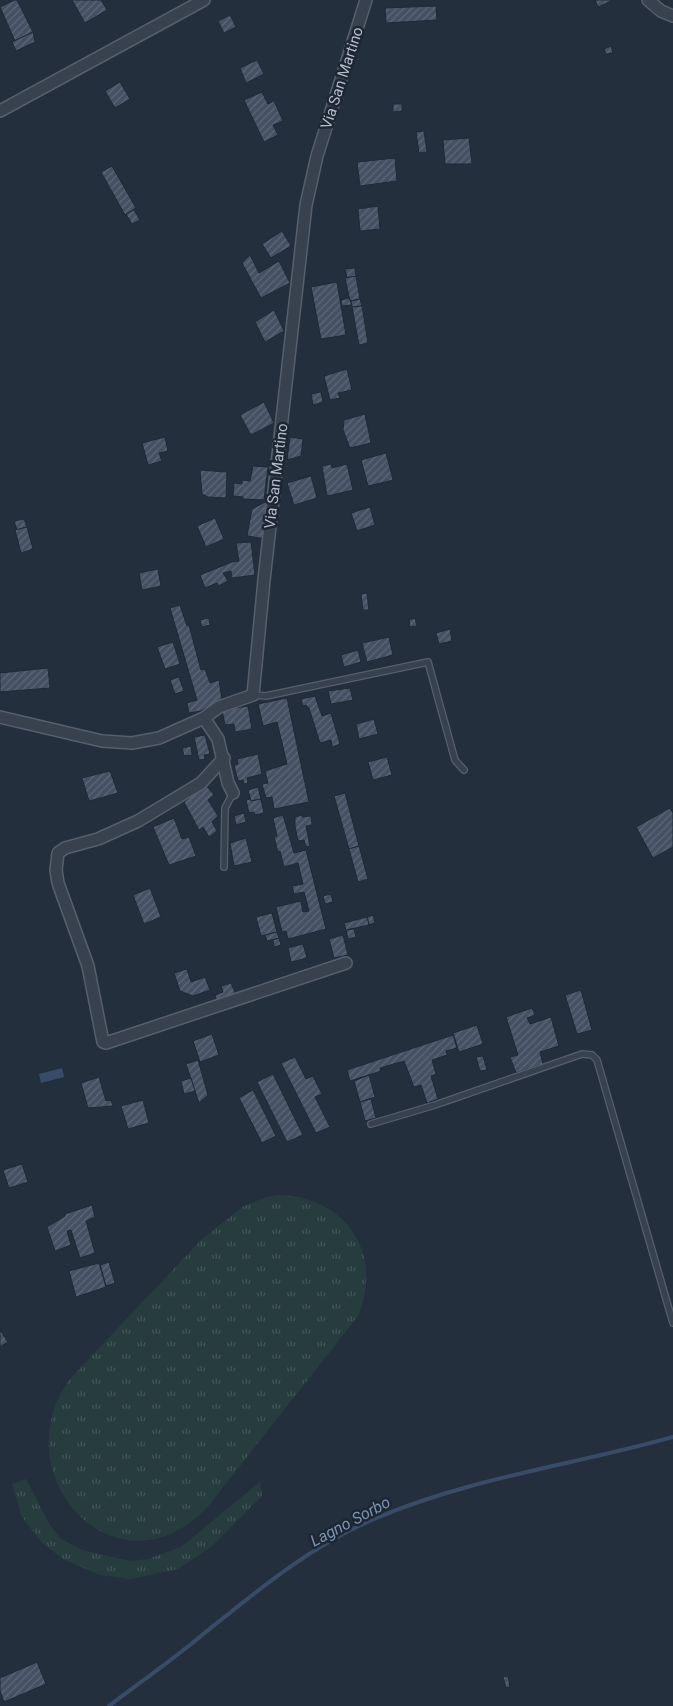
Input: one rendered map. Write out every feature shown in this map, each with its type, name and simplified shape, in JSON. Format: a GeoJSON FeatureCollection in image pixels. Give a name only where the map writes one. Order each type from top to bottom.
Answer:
{"type":"FeatureCollection","features":[{"type":"Feature","properties":{"kind":"street"},"geometry":{"type":"LineString","coordinates":[[0,112],[204,0]]}},
{"type":"Feature","properties":{"kind":"street","name":"Via San Martino"},"geometry":{"type":"LineString","coordinates":[[254,695],[264,580],[306,205],[317,156],[366,0]]}},
{"type":"Feature","properties":{"kind":"street"},"geometry":{"type":"LineString","coordinates":[[648,0],[661,11],[673,16]]}},
{"type":"Feature","properties":{"kind":"street"},"geometry":{"type":"LineString","coordinates":[[0,717],[102,741],[132,743],[159,738],[204,718],[219,707],[254,695]]}},
{"type":"Feature","properties":{"kind":"street"},"geometry":{"type":"LineString","coordinates":[[204,718],[218,738],[224,758],[228,783],[233,793]]}},
{"type":"Feature","properties":{"kind":"street"},"geometry":{"type":"LineString","coordinates":[[224,758],[201,783],[145,817],[98,839],[65,848],[58,853],[56,870],[58,883],[88,966],[103,1042],[106,1043],[346,963]]}},
{"type":"Feature","properties":{"kind":"lane"},"geometry":{"type":"LineString","coordinates":[[254,695],[266,696],[428,662],[455,760],[464,770]]}},
{"type":"Feature","properties":{"kind":"lane"},"geometry":{"type":"LineString","coordinates":[[224,867],[225,808],[233,793]]}},
{"type":"Feature","properties":{"kind":"lane"},"geometry":{"type":"LineString","coordinates":[[372,1124],[435,1105],[582,1054],[592,1055],[597,1060],[673,1323]]}},
{"type":"Feature","properties":{"kind":"green space"},"geometry":{"type":"Polygon","coordinates":[[[280,1195],[303,1198],[324,1206],[341,1218],[354,1233],[362,1251],[366,1271],[365,1293],[358,1316],[210,1504],[176,1531],[141,1541],[109,1535],[81,1517],[60,1489],[50,1455],[52,1418],[69,1380],[201,1240],[244,1206],[267,1197],[280,1195]]]}},
{"type":"Feature","properties":{"kind":"green space"},"geometry":{"type":"Polygon","coordinates":[[[26,1479],[48,1522],[61,1539],[82,1550],[130,1561],[148,1559],[181,1547],[260,1482],[262,1496],[211,1547],[178,1569],[130,1579],[100,1575],[65,1560],[43,1544],[22,1517],[12,1484],[26,1479]]]}},
{"type":"Feature","properties":{"kind":"water"},"geometry":{"type":"Polygon","coordinates":[[[62,1068],[64,1077],[41,1083],[39,1074],[62,1068]]]}},
{"type":"Feature","properties":{"kind":"building"},"geometry":{"type":"Polygon","coordinates":[[[17,0],[33,32],[15,41],[0,7],[17,0]]]}},
{"type":"Feature","properties":{"kind":"building"},"geometry":{"type":"Polygon","coordinates":[[[72,0],[101,0],[107,10],[85,23],[72,0]]]}},
{"type":"Feature","properties":{"kind":"building"},"geometry":{"type":"Polygon","coordinates":[[[595,0],[613,0],[598,7],[595,0]]]}},
{"type":"Feature","properties":{"kind":"building"},"geometry":{"type":"Polygon","coordinates":[[[436,6],[437,20],[386,23],[385,8],[436,6]]]}},
{"type":"Feature","properties":{"kind":"building"},"geometry":{"type":"Polygon","coordinates":[[[230,15],[236,27],[224,33],[218,21],[230,15]]]}},
{"type":"Feature","properties":{"kind":"building"},"geometry":{"type":"Polygon","coordinates":[[[33,32],[35,42],[16,51],[12,42],[33,32]]]}},
{"type":"Feature","properties":{"kind":"building"},"geometry":{"type":"Polygon","coordinates":[[[611,46],[613,53],[606,54],[604,49],[611,46]]]}},
{"type":"Feature","properties":{"kind":"building"},"geometry":{"type":"Polygon","coordinates":[[[257,60],[264,74],[246,83],[240,68],[257,60]]]}},
{"type":"Feature","properties":{"kind":"building"},"geometry":{"type":"Polygon","coordinates":[[[120,82],[130,99],[115,108],[105,91],[120,82]]]}},
{"type":"Feature","properties":{"kind":"building"},"geometry":{"type":"Polygon","coordinates":[[[262,92],[268,104],[274,101],[283,121],[273,125],[278,135],[264,142],[244,100],[262,92]]]}},
{"type":"Feature","properties":{"kind":"building"},"geometry":{"type":"Polygon","coordinates":[[[393,104],[402,104],[402,111],[393,112],[393,104]]]}},
{"type":"Feature","properties":{"kind":"building"},"geometry":{"type":"Polygon","coordinates":[[[424,131],[427,152],[419,153],[416,132],[424,131]]]}},
{"type":"Feature","properties":{"kind":"building"},"geometry":{"type":"Polygon","coordinates":[[[469,138],[472,164],[445,164],[443,140],[469,138]]]}},
{"type":"Feature","properties":{"kind":"building"},"geometry":{"type":"Polygon","coordinates":[[[395,158],[397,181],[360,186],[357,162],[395,158]]]}},
{"type":"Feature","properties":{"kind":"building"},"geometry":{"type":"Polygon","coordinates":[[[112,166],[136,208],[125,215],[101,172],[112,166]]]}},
{"type":"Feature","properties":{"kind":"building"},"geometry":{"type":"Polygon","coordinates":[[[378,206],[380,229],[360,231],[358,209],[378,206]]]}},
{"type":"Feature","properties":{"kind":"building"},"geometry":{"type":"Polygon","coordinates":[[[134,210],[140,220],[132,224],[126,214],[134,210]]]}},
{"type":"Feature","properties":{"kind":"building"},"geometry":{"type":"Polygon","coordinates":[[[282,231],[291,246],[271,258],[262,244],[282,231]]]}},
{"type":"Feature","properties":{"kind":"building"},"geometry":{"type":"Polygon","coordinates":[[[250,255],[259,273],[279,261],[290,283],[261,298],[242,263],[250,255]]]}},
{"type":"Feature","properties":{"kind":"building"},"geometry":{"type":"Polygon","coordinates":[[[355,268],[356,276],[347,278],[345,269],[355,268]]]}},
{"type":"Feature","properties":{"kind":"building"},"geometry":{"type":"Polygon","coordinates":[[[356,276],[360,299],[350,301],[345,278],[356,276]]]}},
{"type":"Feature","properties":{"kind":"building"},"geometry":{"type":"Polygon","coordinates":[[[337,282],[346,335],[321,339],[311,287],[337,282]]]}},
{"type":"Feature","properties":{"kind":"building"},"geometry":{"type":"Polygon","coordinates":[[[349,298],[352,305],[342,306],[341,300],[349,298]]]}},
{"type":"Feature","properties":{"kind":"building"},"geometry":{"type":"Polygon","coordinates":[[[360,299],[362,306],[352,307],[351,301],[360,299]]]}},
{"type":"Feature","properties":{"kind":"building"},"geometry":{"type":"Polygon","coordinates":[[[362,306],[368,343],[359,345],[352,307],[362,306]]]}},
{"type":"Feature","properties":{"kind":"building"},"geometry":{"type":"Polygon","coordinates":[[[274,310],[284,331],[265,342],[255,322],[274,310]]]}},
{"type":"Feature","properties":{"kind":"building"},"geometry":{"type":"Polygon","coordinates":[[[347,369],[352,390],[338,393],[340,398],[330,400],[324,376],[347,369]]]}},
{"type":"Feature","properties":{"kind":"building"},"geometry":{"type":"Polygon","coordinates":[[[321,392],[323,402],[313,405],[311,394],[321,392]]]}},
{"type":"Feature","properties":{"kind":"building"},"geometry":{"type":"Polygon","coordinates":[[[264,402],[274,423],[251,435],[240,415],[264,402]]]}},
{"type":"Feature","properties":{"kind":"building"},"geometry":{"type":"Polygon","coordinates":[[[365,414],[371,443],[350,448],[343,430],[344,420],[365,414]]]}},
{"type":"Feature","properties":{"kind":"building"},"geometry":{"type":"Polygon","coordinates":[[[165,437],[168,451],[159,453],[162,461],[148,465],[142,443],[165,437]]]}},
{"type":"Feature","properties":{"kind":"building"},"geometry":{"type":"Polygon","coordinates":[[[290,437],[303,439],[301,456],[287,460],[290,437]]]}},
{"type":"Feature","properties":{"kind":"building"},"geometry":{"type":"Polygon","coordinates":[[[386,453],[393,480],[368,486],[361,460],[386,453]]]}},
{"type":"Feature","properties":{"kind":"building"},"geometry":{"type":"Polygon","coordinates":[[[331,464],[332,468],[347,464],[353,490],[327,496],[322,466],[331,464]]]}},
{"type":"Feature","properties":{"kind":"building"},"geometry":{"type":"Polygon","coordinates":[[[253,466],[268,467],[264,500],[243,499],[243,497],[233,496],[234,483],[242,484],[242,480],[250,481],[253,466]]]}},
{"type":"Feature","properties":{"kind":"building"},"geometry":{"type":"Polygon","coordinates":[[[200,470],[227,472],[226,498],[208,497],[202,494],[200,470]]]}},
{"type":"Feature","properties":{"kind":"building"},"geometry":{"type":"Polygon","coordinates":[[[311,476],[317,498],[294,505],[287,483],[311,476]]]}},
{"type":"Feature","properties":{"kind":"building"},"geometry":{"type":"Polygon","coordinates":[[[267,501],[266,539],[247,536],[252,509],[267,501]]]}},
{"type":"Feature","properties":{"kind":"building"},"geometry":{"type":"Polygon","coordinates":[[[370,507],[375,525],[357,531],[351,513],[370,507]]]}},
{"type":"Feature","properties":{"kind":"building"},"geometry":{"type":"Polygon","coordinates":[[[215,518],[224,539],[206,547],[197,526],[215,518]]]}},
{"type":"Feature","properties":{"kind":"building"},"geometry":{"type":"Polygon","coordinates":[[[24,519],[27,527],[17,530],[14,521],[24,519]]]}},
{"type":"Feature","properties":{"kind":"building"},"geometry":{"type":"Polygon","coordinates":[[[27,527],[33,549],[21,553],[15,530],[27,527]]]}},
{"type":"Feature","properties":{"kind":"building"},"geometry":{"type":"Polygon","coordinates":[[[251,542],[255,575],[232,578],[231,571],[223,573],[228,581],[219,586],[217,583],[205,588],[200,575],[239,561],[236,543],[251,542]]]}},
{"type":"Feature","properties":{"kind":"building"},"geometry":{"type":"Polygon","coordinates":[[[158,569],[161,586],[142,590],[139,573],[158,569]]]}},
{"type":"Feature","properties":{"kind":"building"},"geometry":{"type":"Polygon","coordinates":[[[367,593],[369,610],[363,610],[361,594],[367,593]]]}},
{"type":"Feature","properties":{"kind":"building"},"geometry":{"type":"Polygon","coordinates":[[[180,605],[187,626],[189,625],[201,670],[205,669],[210,683],[219,680],[222,700],[201,711],[189,713],[187,703],[197,700],[170,608],[180,605]]]}},
{"type":"Feature","properties":{"kind":"building"},"geometry":{"type":"Polygon","coordinates":[[[209,618],[210,625],[202,627],[200,620],[209,618]]]}},
{"type":"Feature","properties":{"kind":"building"},"geometry":{"type":"Polygon","coordinates":[[[415,618],[417,626],[410,627],[409,620],[415,618]]]}},
{"type":"Feature","properties":{"kind":"building"},"geometry":{"type":"Polygon","coordinates":[[[450,629],[452,641],[439,644],[436,633],[450,629]]]}},
{"type":"Feature","properties":{"kind":"building"},"geometry":{"type":"Polygon","coordinates":[[[389,637],[393,655],[367,662],[362,643],[389,637]]]}},
{"type":"Feature","properties":{"kind":"building"},"geometry":{"type":"Polygon","coordinates":[[[173,642],[180,664],[165,669],[157,647],[173,642]]]}},
{"type":"Feature","properties":{"kind":"building"},"geometry":{"type":"Polygon","coordinates":[[[358,650],[361,662],[344,667],[341,655],[358,650]]]}},
{"type":"Feature","properties":{"kind":"building"},"geometry":{"type":"Polygon","coordinates":[[[48,668],[50,688],[0,692],[0,673],[48,668]]]}},
{"type":"Feature","properties":{"kind":"building"},"geometry":{"type":"Polygon","coordinates":[[[179,677],[184,691],[175,694],[170,680],[179,677]]]}},
{"type":"Feature","properties":{"kind":"building"},"geometry":{"type":"Polygon","coordinates":[[[350,688],[353,700],[331,704],[328,691],[350,688]]]}},
{"type":"Feature","properties":{"kind":"building"},"geometry":{"type":"Polygon","coordinates":[[[315,696],[322,716],[331,713],[340,744],[332,747],[331,740],[320,743],[309,708],[306,705],[303,706],[301,699],[315,696]]]}},
{"type":"Feature","properties":{"kind":"building"},"geometry":{"type":"Polygon","coordinates":[[[287,698],[309,802],[274,809],[272,797],[266,798],[262,784],[268,783],[265,771],[287,764],[277,722],[263,726],[258,704],[287,698]]]}},
{"type":"Feature","properties":{"kind":"building"},"geometry":{"type":"Polygon","coordinates":[[[248,706],[252,729],[235,732],[234,724],[225,725],[222,710],[248,706]]]}},
{"type":"Feature","properties":{"kind":"building"},"geometry":{"type":"Polygon","coordinates":[[[374,719],[378,734],[359,739],[356,724],[374,719]]]}},
{"type":"Feature","properties":{"kind":"building"},"geometry":{"type":"Polygon","coordinates":[[[205,735],[210,754],[204,755],[205,759],[199,760],[194,737],[205,735]]]}},
{"type":"Feature","properties":{"kind":"building"},"geometry":{"type":"Polygon","coordinates":[[[191,746],[192,755],[184,756],[182,748],[191,746]]]}},
{"type":"Feature","properties":{"kind":"building"},"geometry":{"type":"Polygon","coordinates":[[[258,754],[262,774],[247,778],[248,783],[244,784],[243,780],[238,781],[234,765],[238,764],[237,759],[258,754]]]}},
{"type":"Feature","properties":{"kind":"building"},"geometry":{"type":"Polygon","coordinates":[[[387,757],[392,775],[373,780],[368,762],[387,757]]]}},
{"type":"Feature","properties":{"kind":"building"},"geometry":{"type":"Polygon","coordinates":[[[110,771],[118,793],[89,801],[82,778],[110,771]]]}},
{"type":"Feature","properties":{"kind":"building"},"geometry":{"type":"Polygon","coordinates":[[[205,784],[214,795],[208,800],[218,816],[212,822],[217,831],[209,837],[203,827],[199,830],[184,802],[205,784]]]}},
{"type":"Feature","properties":{"kind":"building"},"geometry":{"type":"Polygon","coordinates":[[[258,787],[261,799],[251,801],[248,790],[258,787]]]}},
{"type":"Feature","properties":{"kind":"building"},"geometry":{"type":"Polygon","coordinates":[[[345,793],[359,846],[349,849],[334,796],[345,793]]]}},
{"type":"Feature","properties":{"kind":"building"},"geometry":{"type":"Polygon","coordinates":[[[250,799],[251,801],[261,799],[264,813],[255,815],[254,812],[249,813],[246,800],[250,799]]]}},
{"type":"Feature","properties":{"kind":"building"},"geometry":{"type":"Polygon","coordinates":[[[670,808],[673,813],[673,847],[653,858],[636,827],[670,808]]]}},
{"type":"Feature","properties":{"kind":"building"},"geometry":{"type":"Polygon","coordinates":[[[244,813],[246,822],[236,825],[234,816],[244,813]]]}},
{"type":"Feature","properties":{"kind":"building"},"geometry":{"type":"Polygon","coordinates":[[[283,815],[294,853],[306,850],[326,929],[288,939],[286,931],[282,932],[276,907],[301,901],[303,912],[309,911],[304,892],[294,894],[292,886],[303,884],[298,863],[284,867],[280,851],[278,852],[274,837],[277,836],[273,818],[283,815]]]}},
{"type":"Feature","properties":{"kind":"building"},"geometry":{"type":"Polygon","coordinates":[[[302,815],[302,817],[311,816],[312,825],[306,826],[310,846],[306,847],[304,840],[298,841],[295,826],[295,817],[302,815]]]}},
{"type":"Feature","properties":{"kind":"building"},"geometry":{"type":"Polygon","coordinates":[[[174,818],[182,839],[189,837],[196,856],[169,865],[153,827],[174,818]]]}},
{"type":"Feature","properties":{"kind":"building"},"geometry":{"type":"Polygon","coordinates":[[[246,838],[252,862],[234,866],[230,843],[246,838]]]}},
{"type":"Feature","properties":{"kind":"building"},"geometry":{"type":"Polygon","coordinates":[[[359,846],[368,879],[358,882],[349,849],[359,846]]]}},
{"type":"Feature","properties":{"kind":"building"},"geometry":{"type":"Polygon","coordinates":[[[150,888],[161,917],[144,924],[133,895],[150,888]]]}},
{"type":"Feature","properties":{"kind":"building"},"geometry":{"type":"Polygon","coordinates":[[[331,894],[333,902],[325,904],[323,896],[331,894]]]}},
{"type":"Feature","properties":{"kind":"building"},"geometry":{"type":"Polygon","coordinates":[[[272,913],[277,932],[261,936],[256,917],[272,913]]]}},
{"type":"Feature","properties":{"kind":"building"},"geometry":{"type":"Polygon","coordinates":[[[373,915],[375,923],[369,925],[367,917],[373,915]]]}},
{"type":"Feature","properties":{"kind":"building"},"geometry":{"type":"Polygon","coordinates":[[[367,917],[369,925],[346,930],[344,923],[367,917]]]}},
{"type":"Feature","properties":{"kind":"building"},"geometry":{"type":"Polygon","coordinates":[[[354,929],[356,937],[348,939],[346,930],[354,929]]]}},
{"type":"Feature","properties":{"kind":"building"},"geometry":{"type":"Polygon","coordinates":[[[277,932],[279,938],[267,941],[265,935],[277,932]]]}},
{"type":"Feature","properties":{"kind":"building"},"geometry":{"type":"Polygon","coordinates":[[[343,935],[348,955],[334,958],[329,939],[343,935]]]}},
{"type":"Feature","properties":{"kind":"building"},"geometry":{"type":"Polygon","coordinates":[[[279,938],[281,945],[274,947],[273,940],[279,938]]]}},
{"type":"Feature","properties":{"kind":"building"},"geometry":{"type":"Polygon","coordinates":[[[303,944],[307,958],[291,962],[288,948],[303,944]]]}},
{"type":"Feature","properties":{"kind":"building"},"geometry":{"type":"Polygon","coordinates":[[[187,969],[191,982],[205,977],[210,990],[193,996],[180,991],[174,973],[187,969]]]}},
{"type":"Feature","properties":{"kind":"building"},"geometry":{"type":"Polygon","coordinates":[[[231,983],[236,995],[217,1002],[215,995],[223,992],[221,986],[231,983]]]}},
{"type":"Feature","properties":{"kind":"building"},"geometry":{"type":"Polygon","coordinates":[[[581,990],[592,1030],[577,1034],[565,995],[581,990]]]}},
{"type":"Feature","properties":{"kind":"building"},"geometry":{"type":"Polygon","coordinates":[[[532,1008],[535,1015],[527,1018],[530,1024],[551,1017],[559,1046],[540,1052],[543,1064],[516,1073],[510,1057],[518,1055],[506,1017],[532,1008]]]}},
{"type":"Feature","properties":{"kind":"building"},"geometry":{"type":"Polygon","coordinates":[[[477,1025],[483,1044],[459,1052],[453,1033],[477,1025]]]}},
{"type":"Feature","properties":{"kind":"building"},"geometry":{"type":"Polygon","coordinates":[[[212,1034],[219,1055],[200,1062],[193,1041],[212,1034]]]}},
{"type":"Feature","properties":{"kind":"building"},"geometry":{"type":"Polygon","coordinates":[[[453,1035],[457,1048],[446,1051],[447,1055],[432,1060],[436,1074],[431,1076],[438,1099],[427,1103],[421,1085],[414,1087],[404,1061],[380,1068],[381,1071],[350,1081],[347,1070],[453,1035]]]}},
{"type":"Feature","properties":{"kind":"building"},"geometry":{"type":"Polygon","coordinates":[[[483,1056],[487,1070],[480,1071],[476,1057],[483,1056]]]}},
{"type":"Feature","properties":{"kind":"building"},"geometry":{"type":"Polygon","coordinates":[[[295,1057],[306,1079],[313,1076],[322,1094],[315,1097],[330,1127],[316,1133],[281,1063],[295,1057]]]}},
{"type":"Feature","properties":{"kind":"building"},"geometry":{"type":"Polygon","coordinates":[[[198,1060],[208,1095],[199,1103],[186,1064],[198,1060]]]}},
{"type":"Feature","properties":{"kind":"building"},"geometry":{"type":"Polygon","coordinates":[[[273,1074],[303,1135],[287,1142],[257,1082],[273,1074]]]}},
{"type":"Feature","properties":{"kind":"building"},"geometry":{"type":"Polygon","coordinates":[[[369,1075],[375,1097],[360,1102],[354,1081],[369,1075]]]}},
{"type":"Feature","properties":{"kind":"building"},"geometry":{"type":"Polygon","coordinates":[[[99,1077],[106,1101],[111,1100],[113,1106],[88,1108],[81,1083],[99,1077]]]}},
{"type":"Feature","properties":{"kind":"building"},"geometry":{"type":"Polygon","coordinates":[[[191,1078],[195,1091],[184,1094],[181,1081],[191,1078]]]}},
{"type":"Feature","properties":{"kind":"building"},"geometry":{"type":"Polygon","coordinates":[[[253,1090],[276,1136],[262,1143],[239,1098],[253,1090]]]}},
{"type":"Feature","properties":{"kind":"building"},"geometry":{"type":"Polygon","coordinates":[[[371,1099],[376,1118],[365,1121],[360,1102],[371,1099]]]}},
{"type":"Feature","properties":{"kind":"building"},"geometry":{"type":"Polygon","coordinates":[[[143,1100],[149,1123],[128,1129],[121,1106],[143,1100]]]}},
{"type":"Feature","properties":{"kind":"building"},"geometry":{"type":"Polygon","coordinates":[[[22,1164],[28,1182],[9,1188],[3,1170],[22,1164]]]}},
{"type":"Feature","properties":{"kind":"building"},"geometry":{"type":"Polygon","coordinates":[[[92,1205],[95,1217],[86,1221],[95,1253],[80,1258],[71,1230],[67,1231],[71,1245],[55,1251],[47,1227],[65,1216],[65,1214],[92,1205]]]}},
{"type":"Feature","properties":{"kind":"building"},"geometry":{"type":"Polygon","coordinates":[[[109,1262],[115,1283],[106,1286],[100,1265],[109,1262]]]}},
{"type":"Feature","properties":{"kind":"building"},"geometry":{"type":"Polygon","coordinates":[[[99,1263],[106,1287],[76,1297],[69,1271],[99,1263]]]}},
{"type":"Feature","properties":{"kind":"building"},"geometry":{"type":"Polygon","coordinates":[[[0,1330],[8,1342],[0,1347],[0,1330]]]}},
{"type":"Feature","properties":{"kind":"building"},"geometry":{"type":"Polygon","coordinates":[[[37,1662],[46,1684],[4,1702],[0,1691],[0,1678],[37,1662]]]}},
{"type":"Feature","properties":{"kind":"building"},"geometry":{"type":"Polygon","coordinates":[[[508,1676],[510,1687],[506,1688],[503,1677],[508,1676]]]}},
{"type":"Feature","properties":{"kind":"waterway","name":"Lagno Sorbo"},"geometry":{"type":"LineString","coordinates":[[109,1706],[175,1657],[281,1573],[326,1543],[350,1530],[410,1505],[484,1482],[673,1437]]}}]}
